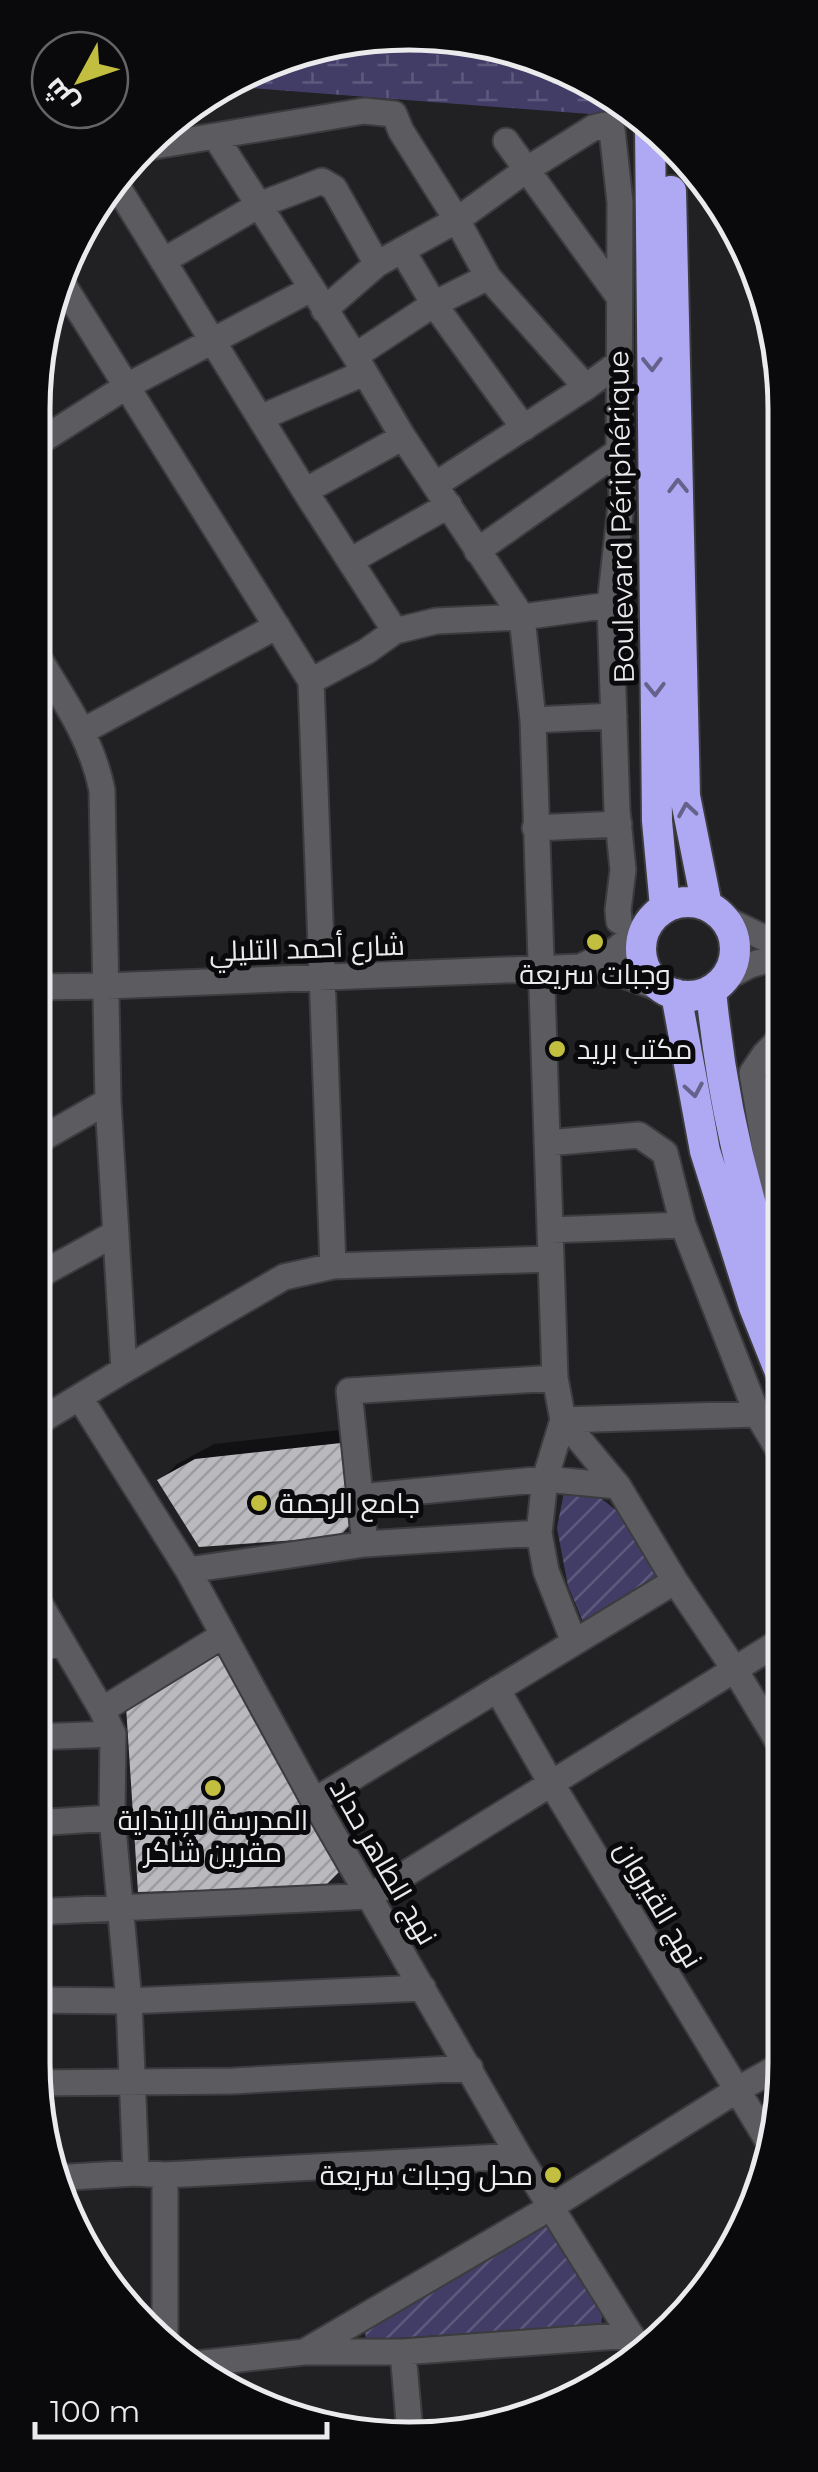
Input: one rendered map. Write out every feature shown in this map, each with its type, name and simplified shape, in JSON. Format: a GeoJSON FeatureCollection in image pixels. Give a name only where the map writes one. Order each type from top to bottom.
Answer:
{"type":"FeatureCollection","features":[{"type":"Feature","properties":{"kind":"highway","name":"Boulevard Périphérique"},"geometry":{"type":"LineString","coordinates":[[644,918],[656,821],[650,143]]}},
{"type":"Feature","properties":{"kind":"highway","name":"Boulevard Périphérique"},"geometry":{"type":"LineString","coordinates":[[670,163],[684,796],[715,912]]}},
{"type":"Feature","properties":{"kind":"highway"},"geometry":{"type":"LineString","coordinates":[[678,902],[693,902],[715,912],[732,931],[735,947],[732,964],[718,984],[694,995],[671,992],[653,980],[641,954],[644,918],[678,902]]}},
{"type":"Feature","properties":{"kind":"highway"},"geometry":{"type":"LineString","coordinates":[[718,984],[720,1066],[742,1178],[768,1262]]}},
{"type":"Feature","properties":{"kind":"highway"},"geometry":{"type":"LineString","coordinates":[[671,992],[705,1151],[768,1342]]}},
{"type":"Feature","properties":{"kind":"street"},"geometry":{"type":"LineString","coordinates":[[167,144],[364,111],[394,114],[488,277],[586,387]]}},
{"type":"Feature","properties":{"kind":"street"},"geometry":{"type":"LineString","coordinates":[[50,436],[127,386],[213,341],[318,300],[457,220],[592,128],[605,125],[612,130],[620,202],[622,495],[610,605],[622,870],[618,910],[644,918],[614,951],[580,967]]}},
{"type":"Feature","properties":{"kind":"street"},"geometry":{"type":"LineString","coordinates":[[215,136],[403,437],[522,618],[533,720],[555,1378],[563,1420],[544,1479],[539,1532],[546,1571],[574,1642]]}},
{"type":"Feature","properties":{"kind":"street"},"geometry":{"type":"LineString","coordinates":[[506,142],[619,297]]}},
{"type":"Feature","properties":{"kind":"street"},"geometry":{"type":"LineString","coordinates":[[163,262],[259,205],[322,182],[330,185],[377,264]]}},
{"type":"Feature","properties":{"kind":"street"},"geometry":{"type":"LineString","coordinates":[[122,194],[395,631]]}},
{"type":"Feature","properties":{"kind":"street"},"geometry":{"type":"LineString","coordinates":[[402,250],[434,304],[524,428]]}},
{"type":"Feature","properties":{"kind":"street"},"geometry":{"type":"LineString","coordinates":[[260,418],[360,364],[434,304],[488,277]]}},
{"type":"Feature","properties":{"kind":"street"},"geometry":{"type":"LineString","coordinates":[[69,294],[311,681],[333,1266]]}},
{"type":"Feature","properties":{"kind":"street"},"geometry":{"type":"LineString","coordinates":[[350,560],[442,495],[524,428],[620,362]]}},
{"type":"Feature","properties":{"kind":"street"},"geometry":{"type":"LineString","coordinates":[[304,491],[403,437]]}},
{"type":"Feature","properties":{"kind":"street"},"geometry":{"type":"LineString","coordinates":[[477,551],[620,451]]}},
{"type":"Feature","properties":{"kind":"street"},"geometry":{"type":"LineString","coordinates":[[311,681],[395,631],[436,622],[522,618],[610,605]]}},
{"type":"Feature","properties":{"kind":"street"},"geometry":{"type":"LineString","coordinates":[[83,730],[277,626]]}},
{"type":"Feature","properties":{"kind":"street"},"geometry":{"type":"LineString","coordinates":[[50,676],[83,730],[102,790],[108,1102],[124,1370]]}},
{"type":"Feature","properties":{"kind":"street"},"geometry":{"type":"LineString","coordinates":[[533,720],[614,716]]}},
{"type":"Feature","properties":{"kind":"street"},"geometry":{"type":"LineString","coordinates":[[535,828],[619,824]]}},
{"type":"Feature","properties":{"kind":"street"},"geometry":{"type":"LineString","coordinates":[[715,912],[768,939]]}},
{"type":"Feature","properties":{"kind":"street"},"geometry":{"type":"LineString","coordinates":[[718,984],[750,965],[768,960]]}},
{"type":"Feature","properties":{"kind":"street"},"geometry":{"type":"LineString","coordinates":[[580,967],[618,973],[671,992]]}},
{"type":"Feature","properties":{"kind":"street","name":"شارع أحمد التليلي"},"geometry":{"type":"LineString","coordinates":[[50,989],[580,967]]}},
{"type":"Feature","properties":{"kind":"street"},"geometry":{"type":"LineString","coordinates":[[768,1051],[752,1072],[768,1136]]}},
{"type":"Feature","properties":{"kind":"street"},"geometry":{"type":"LineString","coordinates":[[50,1134],[108,1102]]}},
{"type":"Feature","properties":{"kind":"street"},"geometry":{"type":"LineString","coordinates":[[547,1143],[638,1135],[665,1152],[683,1225],[757,1414],[768,1432]]}},
{"type":"Feature","properties":{"kind":"street"},"geometry":{"type":"LineString","coordinates":[[550,1230],[683,1225]]}},
{"type":"Feature","properties":{"kind":"street"},"geometry":{"type":"LineString","coordinates":[[50,1269],[116,1233]]}},
{"type":"Feature","properties":{"kind":"street"},"geometry":{"type":"LineString","coordinates":[[50,1415],[284,1277],[333,1266],[551,1259]]}},
{"type":"Feature","properties":{"kind":"street"},"geometry":{"type":"LineString","coordinates":[[365,1544],[349,1392],[555,1378]]}},
{"type":"Feature","properties":{"kind":"street","name":"نهج الطاهر حداد"},"geometry":{"type":"LineString","coordinates":[[80,1398],[188,1570],[314,1801],[519,2156],[635,2342]]}},
{"type":"Feature","properties":{"kind":"street"},"geometry":{"type":"LineString","coordinates":[[563,1420],[757,1414]]}},
{"type":"Feature","properties":{"kind":"street"},"geometry":{"type":"LineString","coordinates":[[563,1420],[618,1486],[768,1725]]}},
{"type":"Feature","properties":{"kind":"street"},"geometry":{"type":"LineString","coordinates":[[360,1497],[544,1479],[618,1486]]}},
{"type":"Feature","properties":{"kind":"street"},"geometry":{"type":"LineString","coordinates":[[188,1570],[365,1544],[539,1532]]}},
{"type":"Feature","properties":{"kind":"street"},"geometry":{"type":"LineString","coordinates":[[314,1801],[675,1581]]}},
{"type":"Feature","properties":{"kind":"street"},"geometry":{"type":"LineString","coordinates":[[50,1622],[108,1722],[112,1818],[129,2002],[136,2173]]}},
{"type":"Feature","properties":{"kind":"street"},"geometry":{"type":"LineString","coordinates":[[50,1734],[108,1722],[222,1636]]}},
{"type":"Feature","properties":{"kind":"street"},"geometry":{"type":"LineString","coordinates":[[50,1645],[63,1644]]}},
{"type":"Feature","properties":{"kind":"street"},"geometry":{"type":"LineString","coordinates":[[50,1911],[370,1896],[768,1649]]}},
{"type":"Feature","properties":{"kind":"street","name":"نهج القيروان"},"geometry":{"type":"LineString","coordinates":[[497,1689],[761,2130]]}},
{"type":"Feature","properties":{"kind":"street"},"geometry":{"type":"LineString","coordinates":[[50,1822],[112,1818]]}},
{"type":"Feature","properties":{"kind":"street"},"geometry":{"type":"LineString","coordinates":[[50,2000],[129,2002],[423,1988]]}},
{"type":"Feature","properties":{"kind":"street"},"geometry":{"type":"LineString","coordinates":[[51,2083],[233,2081],[470,2068]]}},
{"type":"Feature","properties":{"kind":"street"},"geometry":{"type":"LineString","coordinates":[[304,2352],[768,2073]]}},
{"type":"Feature","properties":{"kind":"street"},"geometry":{"type":"LineString","coordinates":[[69,2177],[519,2156]]}},
{"type":"Feature","properties":{"kind":"street"},"geometry":{"type":"LineString","coordinates":[[165,2175],[166,2327]]}},
{"type":"Feature","properties":{"kind":"street"},"geometry":{"type":"LineString","coordinates":[[212,2362],[304,2352],[633,2344]]}},
{"type":"Feature","properties":{"kind":"street"},"geometry":{"type":"LineString","coordinates":[[403,2352],[409,2422]]}},
{"type":"Feature","properties":{"kind":"green space"},"geometry":{"type":"Polygon","coordinates":[[[432,51],[479,57],[524,69],[568,87],[616,116],[248,88],[294,69],[339,57],[432,51]]]}},
{"type":"Feature","properties":{"kind":"green space"},"geometry":{"type":"Polygon","coordinates":[[[564,1492],[598,1496],[617,1511],[662,1584],[584,1624],[568,1586],[557,1528],[564,1492]]]}},
{"type":"Feature","properties":{"kind":"green space"},"geometry":{"type":"Polygon","coordinates":[[[546,2221],[603,2311],[601,2324],[366,2340],[365,2331],[546,2221]]]}},
{"type":"Feature","properties":{"kind":"building","name":"جامع الرحمة"},"geometry":{"type":"Polygon","coordinates":[[[341,1443],[349,1526],[339,1537],[199,1547],[157,1480],[195,1459],[341,1443]]]}},
{"type":"Feature","properties":{"kind":"building","name":"المدرسة الإبتداية مقرين شاكر"},"geometry":{"type":"Polygon","coordinates":[[[219,1650],[341,1870],[324,1887],[138,1892],[126,1706],[219,1650]]]}},
{"type":"Feature","properties":{"kind":"place","name":"وجبات سريعة"},"geometry":{"type":"Point","coordinates":[595,942]}},
{"type":"Feature","properties":{"kind":"place","name":"مكتب بريد"},"geometry":{"type":"Point","coordinates":[557,1049]}},
{"type":"Feature","properties":{"kind":"place","name":"جامع الرحمة"},"geometry":{"type":"Point","coordinates":[259,1503]}},
{"type":"Feature","properties":{"kind":"place","name":"المدرسة الإبتداية مقرين شاكر"},"geometry":{"type":"Point","coordinates":[213,1788]}},
{"type":"Feature","properties":{"kind":"place","name":"محل وجبات سريعة"},"geometry":{"type":"Point","coordinates":[553,2175]}}]}
